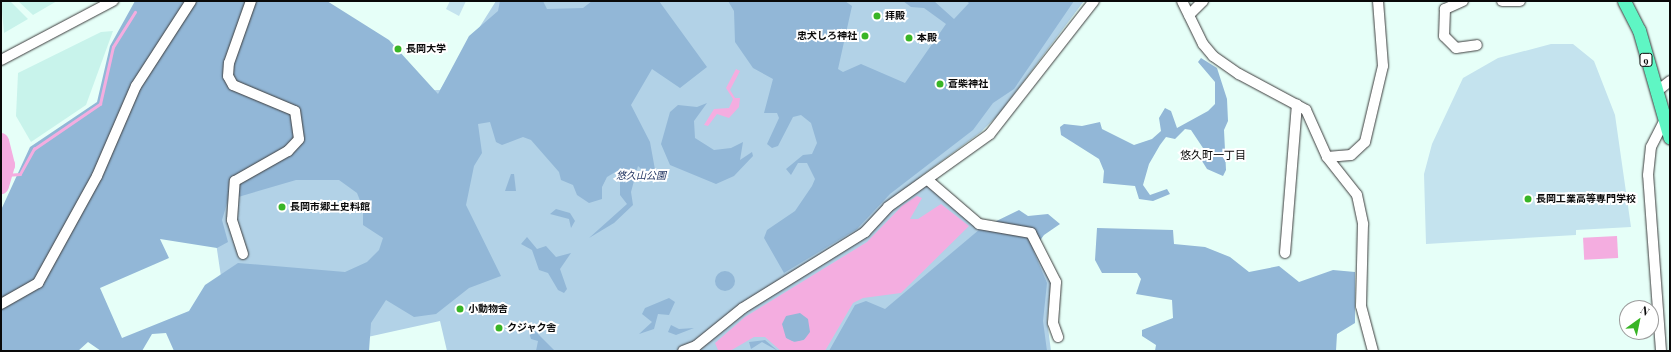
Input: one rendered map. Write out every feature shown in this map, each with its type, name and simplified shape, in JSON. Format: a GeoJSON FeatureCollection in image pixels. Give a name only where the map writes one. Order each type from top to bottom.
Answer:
{"type":"FeatureCollection","features":[{"type":"Feature","properties":{"kind":"main road","name":"9"},"geometry":{"type":"LineString","coordinates":[[1624,1],[1639,30],[1664,122],[1670,138]]}},
{"type":"Feature","properties":{"kind":"street"},"geometry":{"type":"LineString","coordinates":[[1,60],[113,1]]}},
{"type":"Feature","properties":{"kind":"street"},"geometry":{"type":"LineString","coordinates":[[1,304],[38,283],[97,176],[136,86],[191,1]]}},
{"type":"Feature","properties":{"kind":"street"},"geometry":{"type":"LineString","coordinates":[[243,254],[232,220],[235,181],[288,151],[299,139],[295,111],[233,85],[228,76],[229,63],[252,1]]}},
{"type":"Feature","properties":{"kind":"street"},"geometry":{"type":"LineString","coordinates":[[683,351],[696,346],[743,308],[865,232],[888,207],[929,181],[1002,122],[1070,27],[1094,1]]}},
{"type":"Feature","properties":{"kind":"street"},"geometry":{"type":"LineString","coordinates":[[1182,1],[1213,56],[1239,74],[1298,104],[1311,120],[1327,157],[1361,206],[1362,306],[1373,351]]}},
{"type":"Feature","properties":{"kind":"street"},"geometry":{"type":"LineString","coordinates":[[1189,15],[1203,1]]}},
{"type":"Feature","properties":{"kind":"street"},"geometry":{"type":"LineString","coordinates":[[1327,157],[1351,156],[1365,142],[1383,66],[1378,1]]}},
{"type":"Feature","properties":{"kind":"street"},"geometry":{"type":"LineString","coordinates":[[1463,1],[1445,9],[1444,36],[1456,48],[1477,46]]}},
{"type":"Feature","properties":{"kind":"street"},"geometry":{"type":"LineString","coordinates":[[1502,1],[1520,1]]}},
{"type":"Feature","properties":{"kind":"street"},"geometry":{"type":"LineString","coordinates":[[1656,92],[1670,81]]}},
{"type":"Feature","properties":{"kind":"street"},"geometry":{"type":"LineString","coordinates":[[1285,253],[1298,104]]}},
{"type":"Feature","properties":{"kind":"street"},"geometry":{"type":"LineString","coordinates":[[1661,351],[1648,175],[1651,147],[1664,122]]}},
{"type":"Feature","properties":{"kind":"street"},"geometry":{"type":"LineString","coordinates":[[929,181],[979,224],[1031,233],[1056,282],[1053,323],[1058,337]]}},
{"type":"Feature","properties":{"kind":"shaded area"},"geometry":{"type":"Polygon","coordinates":[[[1,1],[10,1],[28,19],[4,33],[1,1]]]}},
{"type":"Feature","properties":{"kind":"shaded area"},"geometry":{"type":"Polygon","coordinates":[[[18,1],[57,1],[33,15],[18,1]]]}},
{"type":"Feature","properties":{"kind":"shaded area"},"geometry":{"type":"Polygon","coordinates":[[[135,1],[327,1],[389,40],[438,94],[469,36],[498,11],[500,1],[543,1],[547,9],[583,8],[592,1],[659,1],[707,67],[680,88],[652,69],[631,105],[650,142],[656,175],[652,179],[638,166],[631,192],[633,205],[614,223],[589,238],[627,204],[620,195],[620,174],[617,171],[607,177],[602,187],[602,199],[589,203],[577,195],[573,185],[561,180],[559,172],[531,140],[523,137],[502,145],[496,142],[490,122],[478,124],[482,153],[474,166],[466,205],[501,276],[469,288],[436,314],[414,317],[386,300],[371,323],[369,351],[174,351],[166,333],[152,334],[142,351],[101,351],[88,342],[78,351],[1,351],[1,210],[30,147],[97,102],[110,46],[135,1]],[[296,180],[228,200],[222,220],[228,242],[217,248],[160,239],[169,258],[100,288],[122,338],[189,311],[205,285],[238,263],[345,272],[367,262],[379,250],[383,238],[363,225],[363,208],[357,193],[339,180],[296,180]]]}},
{"type":"Feature","properties":{"kind":"shaded area"},"geometry":{"type":"Polygon","coordinates":[[[450,1],[466,1],[459,16],[446,9],[450,1]]]}},
{"type":"Feature","properties":{"kind":"shaded area"},"geometry":{"type":"Polygon","coordinates":[[[728,1],[845,1],[852,6],[838,69],[843,72],[861,64],[905,83],[946,24],[924,8],[911,7],[903,1],[934,1],[954,19],[969,3],[966,1],[1074,1],[1014,89],[993,103],[973,130],[890,194],[857,229],[784,273],[764,238],[767,230],[795,211],[812,186],[815,179],[807,163],[798,163],[791,175],[786,169],[803,155],[812,154],[817,143],[811,123],[801,115],[793,117],[778,146],[772,148],[767,144],[779,118],[777,113],[764,113],[773,79],[753,68],[735,42],[734,11],[728,1]]]}},
{"type":"Feature","properties":{"kind":"shaded area"},"geometry":{"type":"Polygon","coordinates":[[[113,31],[86,105],[31,142],[16,116],[18,73],[101,32],[113,31]]]}},
{"type":"Feature","properties":{"kind":"shaded area"},"geometry":{"type":"Polygon","coordinates":[[[1551,44],[1573,44],[1594,61],[1615,115],[1631,227],[1576,230],[1576,235],[1426,244],[1424,174],[1432,144],[1463,78],[1498,58],[1551,44]]]}},
{"type":"Feature","properties":{"kind":"shaded area"},"geometry":{"type":"Polygon","coordinates":[[[1201,58],[1217,68],[1227,99],[1228,121],[1224,130],[1226,170],[1223,176],[1207,169],[1202,161],[1203,148],[1191,130],[1185,129],[1175,139],[1166,137],[1160,145],[1149,164],[1143,185],[1150,195],[1167,189],[1170,194],[1153,201],[1139,199],[1135,186],[1103,183],[1104,171],[1099,159],[1061,135],[1060,127],[1064,124],[1082,126],[1100,122],[1102,129],[1134,145],[1152,139],[1161,131],[1159,118],[1165,108],[1171,111],[1177,128],[1208,111],[1215,104],[1215,82],[1198,62],[1201,58]]]}},
{"type":"Feature","properties":{"kind":"shaded area"},"geometry":{"type":"Polygon","coordinates":[[[736,69],[740,71],[730,90],[735,98],[740,98],[739,107],[729,118],[717,114],[708,126],[704,125],[714,109],[729,108],[733,99],[726,88],[736,69]]]}},
{"type":"Feature","properties":{"kind":"shaded area"},"geometry":{"type":"Polygon","coordinates":[[[707,103],[694,121],[695,138],[714,150],[731,148],[743,142],[740,160],[752,152],[753,156],[734,176],[716,184],[670,165],[661,144],[670,112],[678,105],[697,107],[707,103]]]}},
{"type":"Feature","properties":{"kind":"shaded area"},"geometry":{"type":"Polygon","coordinates":[[[511,174],[514,174],[516,191],[505,191],[511,174]]]}},
{"type":"Feature","properties":{"kind":"shaded area"},"geometry":{"type":"Polygon","coordinates":[[[917,196],[922,198],[910,219],[918,219],[941,204],[969,226],[901,293],[863,298],[853,303],[825,351],[781,351],[765,337],[754,337],[730,351],[718,350],[715,343],[745,317],[867,242],[902,206],[917,196]],[[800,313],[786,316],[782,324],[786,338],[794,342],[804,340],[810,332],[808,319],[800,313]]]}},
{"type":"Feature","properties":{"kind":"shaded area"},"geometry":{"type":"Polygon","coordinates":[[[556,209],[570,213],[575,221],[571,228],[569,219],[550,214],[556,209]]]}},
{"type":"Feature","properties":{"kind":"shaded area"},"geometry":{"type":"Polygon","coordinates":[[[1019,210],[1028,216],[1048,214],[1060,224],[1044,235],[1033,250],[1047,283],[1043,321],[1047,351],[829,351],[855,305],[866,301],[885,309],[980,229],[1019,210]]]}},
{"type":"Feature","properties":{"kind":"shaded area"},"geometry":{"type":"Polygon","coordinates":[[[1097,228],[1173,230],[1174,244],[1205,247],[1230,257],[1249,272],[1279,266],[1299,282],[1333,270],[1355,272],[1355,323],[1337,334],[1336,351],[1155,351],[1156,345],[1142,336],[1142,330],[1173,318],[1172,300],[1136,294],[1141,279],[1137,273],[1102,273],[1095,260],[1097,228]]]}},
{"type":"Feature","properties":{"kind":"shaded area"},"geometry":{"type":"Polygon","coordinates":[[[1617,236],[1618,258],[1584,260],[1583,238],[1617,236]]]}},
{"type":"Feature","properties":{"kind":"shaded area"},"geometry":{"type":"Polygon","coordinates":[[[527,237],[537,249],[546,246],[556,257],[571,253],[560,269],[567,289],[564,293],[558,290],[548,273],[539,270],[532,250],[521,244],[527,237]]]}},
{"type":"Feature","properties":{"kind":"shaded area"},"geometry":{"type":"Polygon","coordinates":[[[725,271],[732,274],[735,281],[732,288],[725,291],[718,288],[715,281],[718,274],[725,271]]]}},
{"type":"Feature","properties":{"kind":"shaded area"},"geometry":{"type":"Polygon","coordinates":[[[669,298],[675,302],[669,315],[658,314],[654,329],[639,334],[652,322],[642,314],[645,308],[669,298]]]}},
{"type":"Feature","properties":{"kind":"shaded area"},"geometry":{"type":"Polygon","coordinates":[[[796,312],[806,317],[811,327],[806,337],[796,342],[786,337],[781,327],[786,317],[796,312]]]}},
{"type":"Feature","properties":{"kind":"shaded area"},"geometry":{"type":"Polygon","coordinates":[[[671,325],[679,329],[694,328],[676,335],[668,332],[671,325]]]}},
{"type":"Feature","properties":{"kind":"shaded area"},"geometry":{"type":"Polygon","coordinates":[[[528,329],[533,329],[555,351],[536,351],[538,341],[531,339],[528,329]]]}},
{"type":"Feature","properties":{"kind":"shaded area"},"geometry":{"type":"Polygon","coordinates":[[[765,340],[778,351],[762,342],[751,349],[749,342],[765,340]]]}},
{"type":"Feature","properties":{"kind":"green space","name":"悠久山公園"},"geometry":{"type":"Polygon","coordinates":[[[496,1],[1084,1],[999,114],[981,132],[920,177],[968,220],[1033,241],[1051,282],[1047,320],[1051,351],[447,351],[440,321],[354,340],[232,351],[199,128],[400,91],[440,90],[496,1]]]}},
{"type":"Feature","properties":{"kind":"waterway"},"geometry":{"type":"LineString","coordinates":[[5,175],[20,174],[34,149],[100,104],[113,47],[135,12]]}},
{"type":"Feature","properties":{"kind":"waterway"},"geometry":{"type":"LineString","coordinates":[[1,141],[7,165],[1,186]]}},
{"type":"Feature","properties":{"kind":"place","name":"拝殿"},"geometry":{"type":"Point","coordinates":[877,16]}},
{"type":"Feature","properties":{"kind":"place","name":"忠犬しろ神社"},"geometry":{"type":"Point","coordinates":[865,36]}},
{"type":"Feature","properties":{"kind":"place","name":"本殿"},"geometry":{"type":"Point","coordinates":[909,38]}},
{"type":"Feature","properties":{"kind":"place","name":"長岡大学"},"geometry":{"type":"Point","coordinates":[398,49]}},
{"type":"Feature","properties":{"kind":"place","name":"蒼柴神社"},"geometry":{"type":"Point","coordinates":[940,84]}},
{"type":"Feature","properties":{"kind":"place","name":"長岡工業高等専門学校"},"geometry":{"type":"Point","coordinates":[1528,199]}},
{"type":"Feature","properties":{"kind":"place","name":"長岡市郷土史料館"},"geometry":{"type":"Point","coordinates":[282,207]}},
{"type":"Feature","properties":{"kind":"place","name":"小動物舎"},"geometry":{"type":"Point","coordinates":[460,309]}},
{"type":"Feature","properties":{"kind":"place","name":"クジャク舎"},"geometry":{"type":"Point","coordinates":[499,328]}},
{"type":"Feature","properties":{"kind":"district","name":"悠久町一丁目"},"geometry":{"type":"Point","coordinates":[1213,155]}}]}
